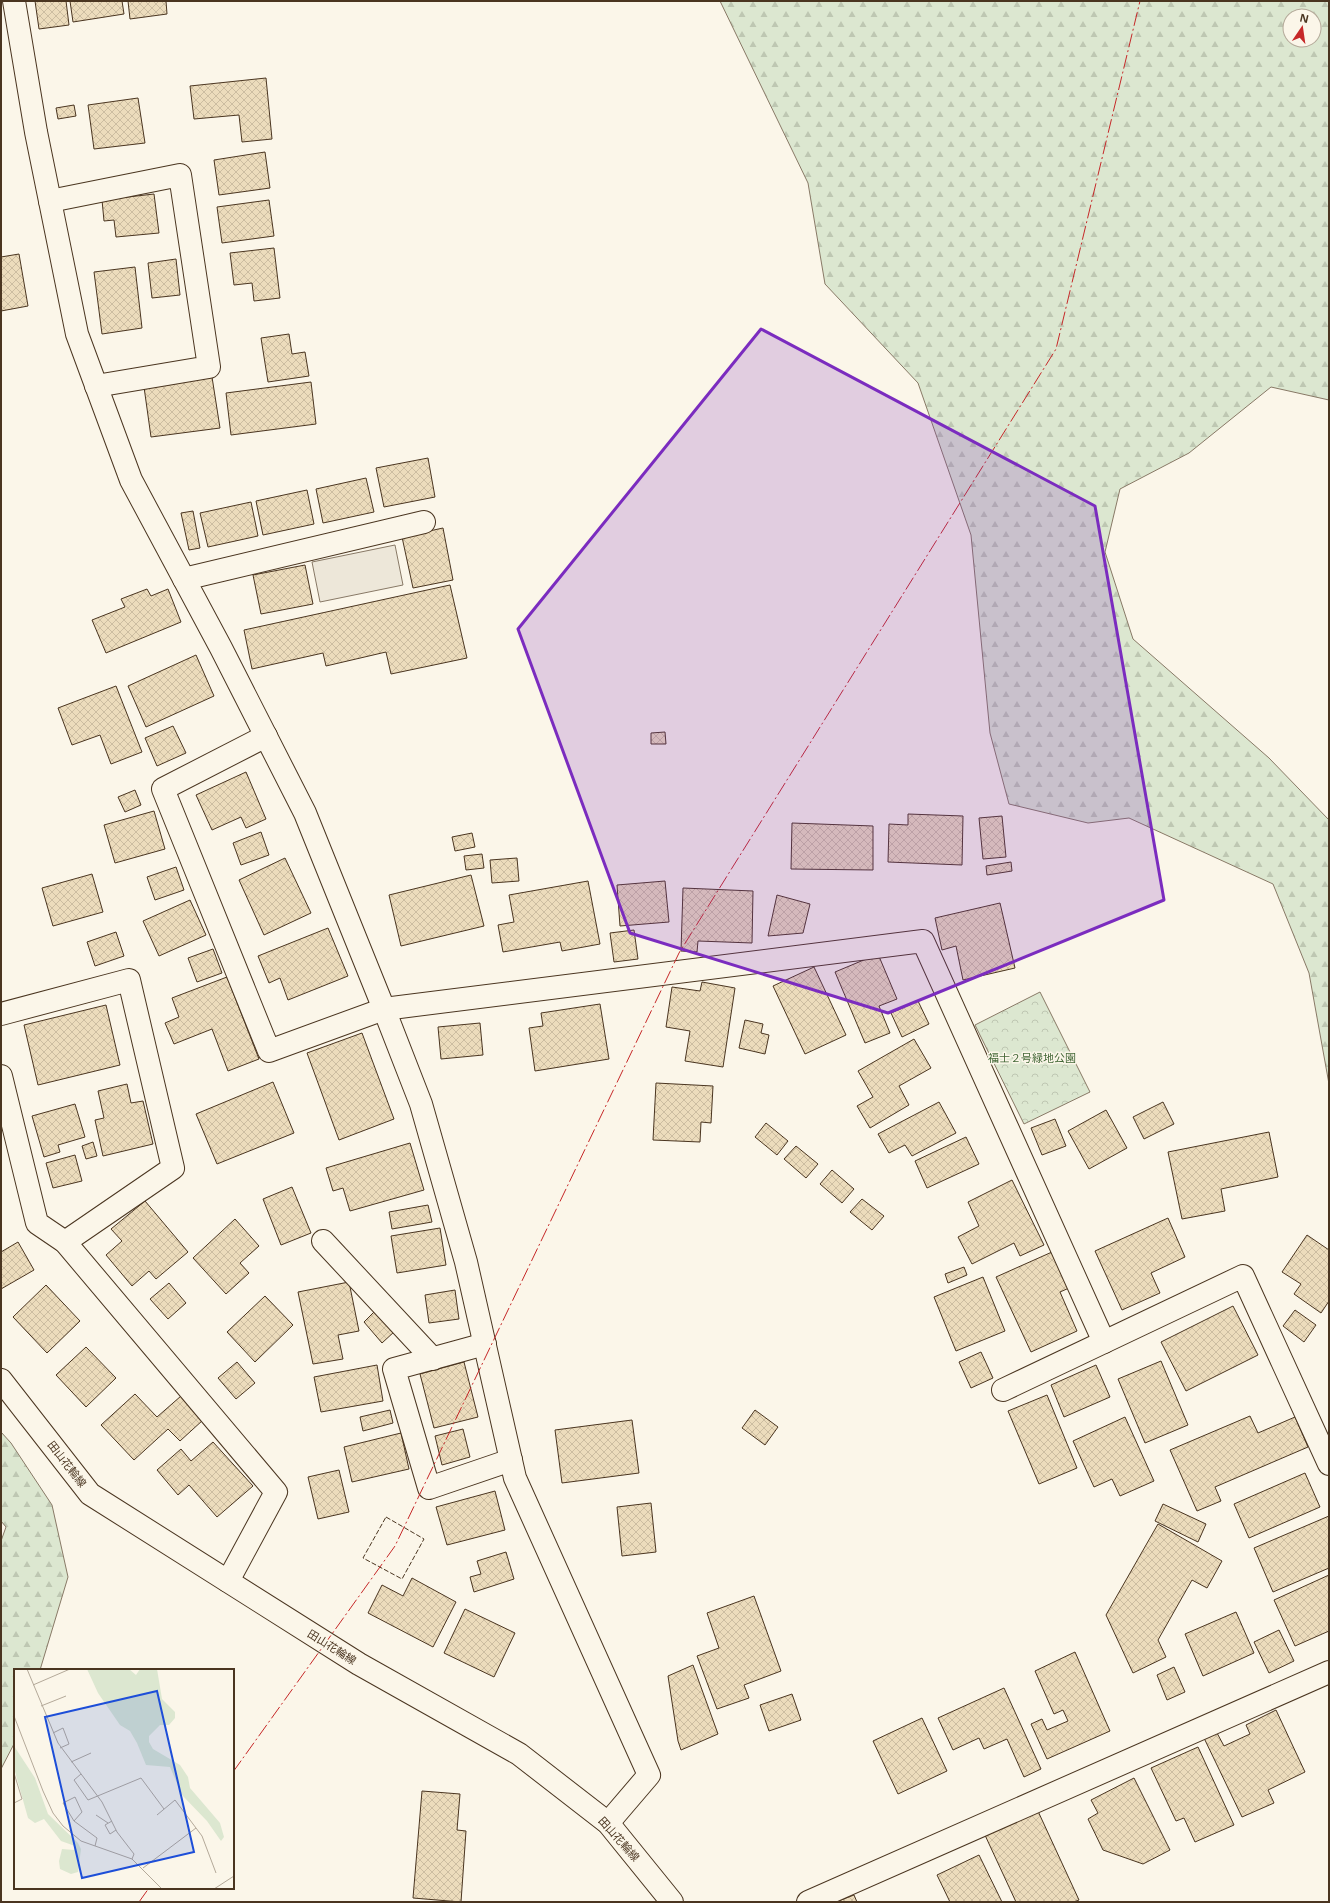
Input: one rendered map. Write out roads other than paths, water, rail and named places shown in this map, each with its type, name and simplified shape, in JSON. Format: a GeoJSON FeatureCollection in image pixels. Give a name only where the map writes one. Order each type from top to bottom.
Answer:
{"type":"FeatureCollection","features":[{"type":"Feature","properties":{"kind":"street"},"geometry":{"type":"LineString","coordinates":[[14,1],[36,132],[77,334],[131,480],[305,813],[384,1008],[422,1104],[466,1262],[515,1478],[650,1775],[608,1823]]}},
{"type":"Feature","properties":{"kind":"street"},"geometry":{"type":"LineString","coordinates":[[50,201],[180,175],[209,367],[96,386]]}},
{"type":"Feature","properties":{"kind":"street"},"geometry":{"type":"LineString","coordinates":[[184,579],[424,522]]}},
{"type":"Feature","properties":{"kind":"street"},"geometry":{"type":"LineString","coordinates":[[266,736],[163,788],[269,1051],[384,1008],[922,941],[1104,1342]]}},
{"type":"Feature","properties":{"kind":"street"},"geometry":{"type":"LineString","coordinates":[[1,1014],[129,980],[173,1168],[65,1242]]}},
{"type":"Feature","properties":{"kind":"street"},"geometry":{"type":"LineString","coordinates":[[1,1076],[37,1223],[65,1242],[276,1492],[228,1581]]}},
{"type":"Feature","properties":{"kind":"street"},"geometry":{"type":"LineString","coordinates":[[323,1241],[433,1359]]}},
{"type":"Feature","properties":{"kind":"street"},"geometry":{"type":"LineString","coordinates":[[1003,1390],[1243,1276],[1329,1464]]}},
{"type":"Feature","properties":{"kind":"street"},"geometry":{"type":"LineString","coordinates":[[485,1344],[394,1369],[428,1488],[511,1460]]}},
{"type":"Feature","properties":{"kind":"street","name":"田山花輪線"},"geometry":{"type":"LineString","coordinates":[[1,1380],[90,1494],[359,1664],[519,1754],[608,1823],[672,1902]]}},
{"type":"Feature","properties":{"kind":"street"},"geometry":{"type":"LineString","coordinates":[[808,1902],[1329,1672]]}},
{"type":"Feature","properties":{"kind":"park label","name":"福士２号緑地公園"},"geometry":{"type":"Point","coordinates":[1032,1058]}}]}
